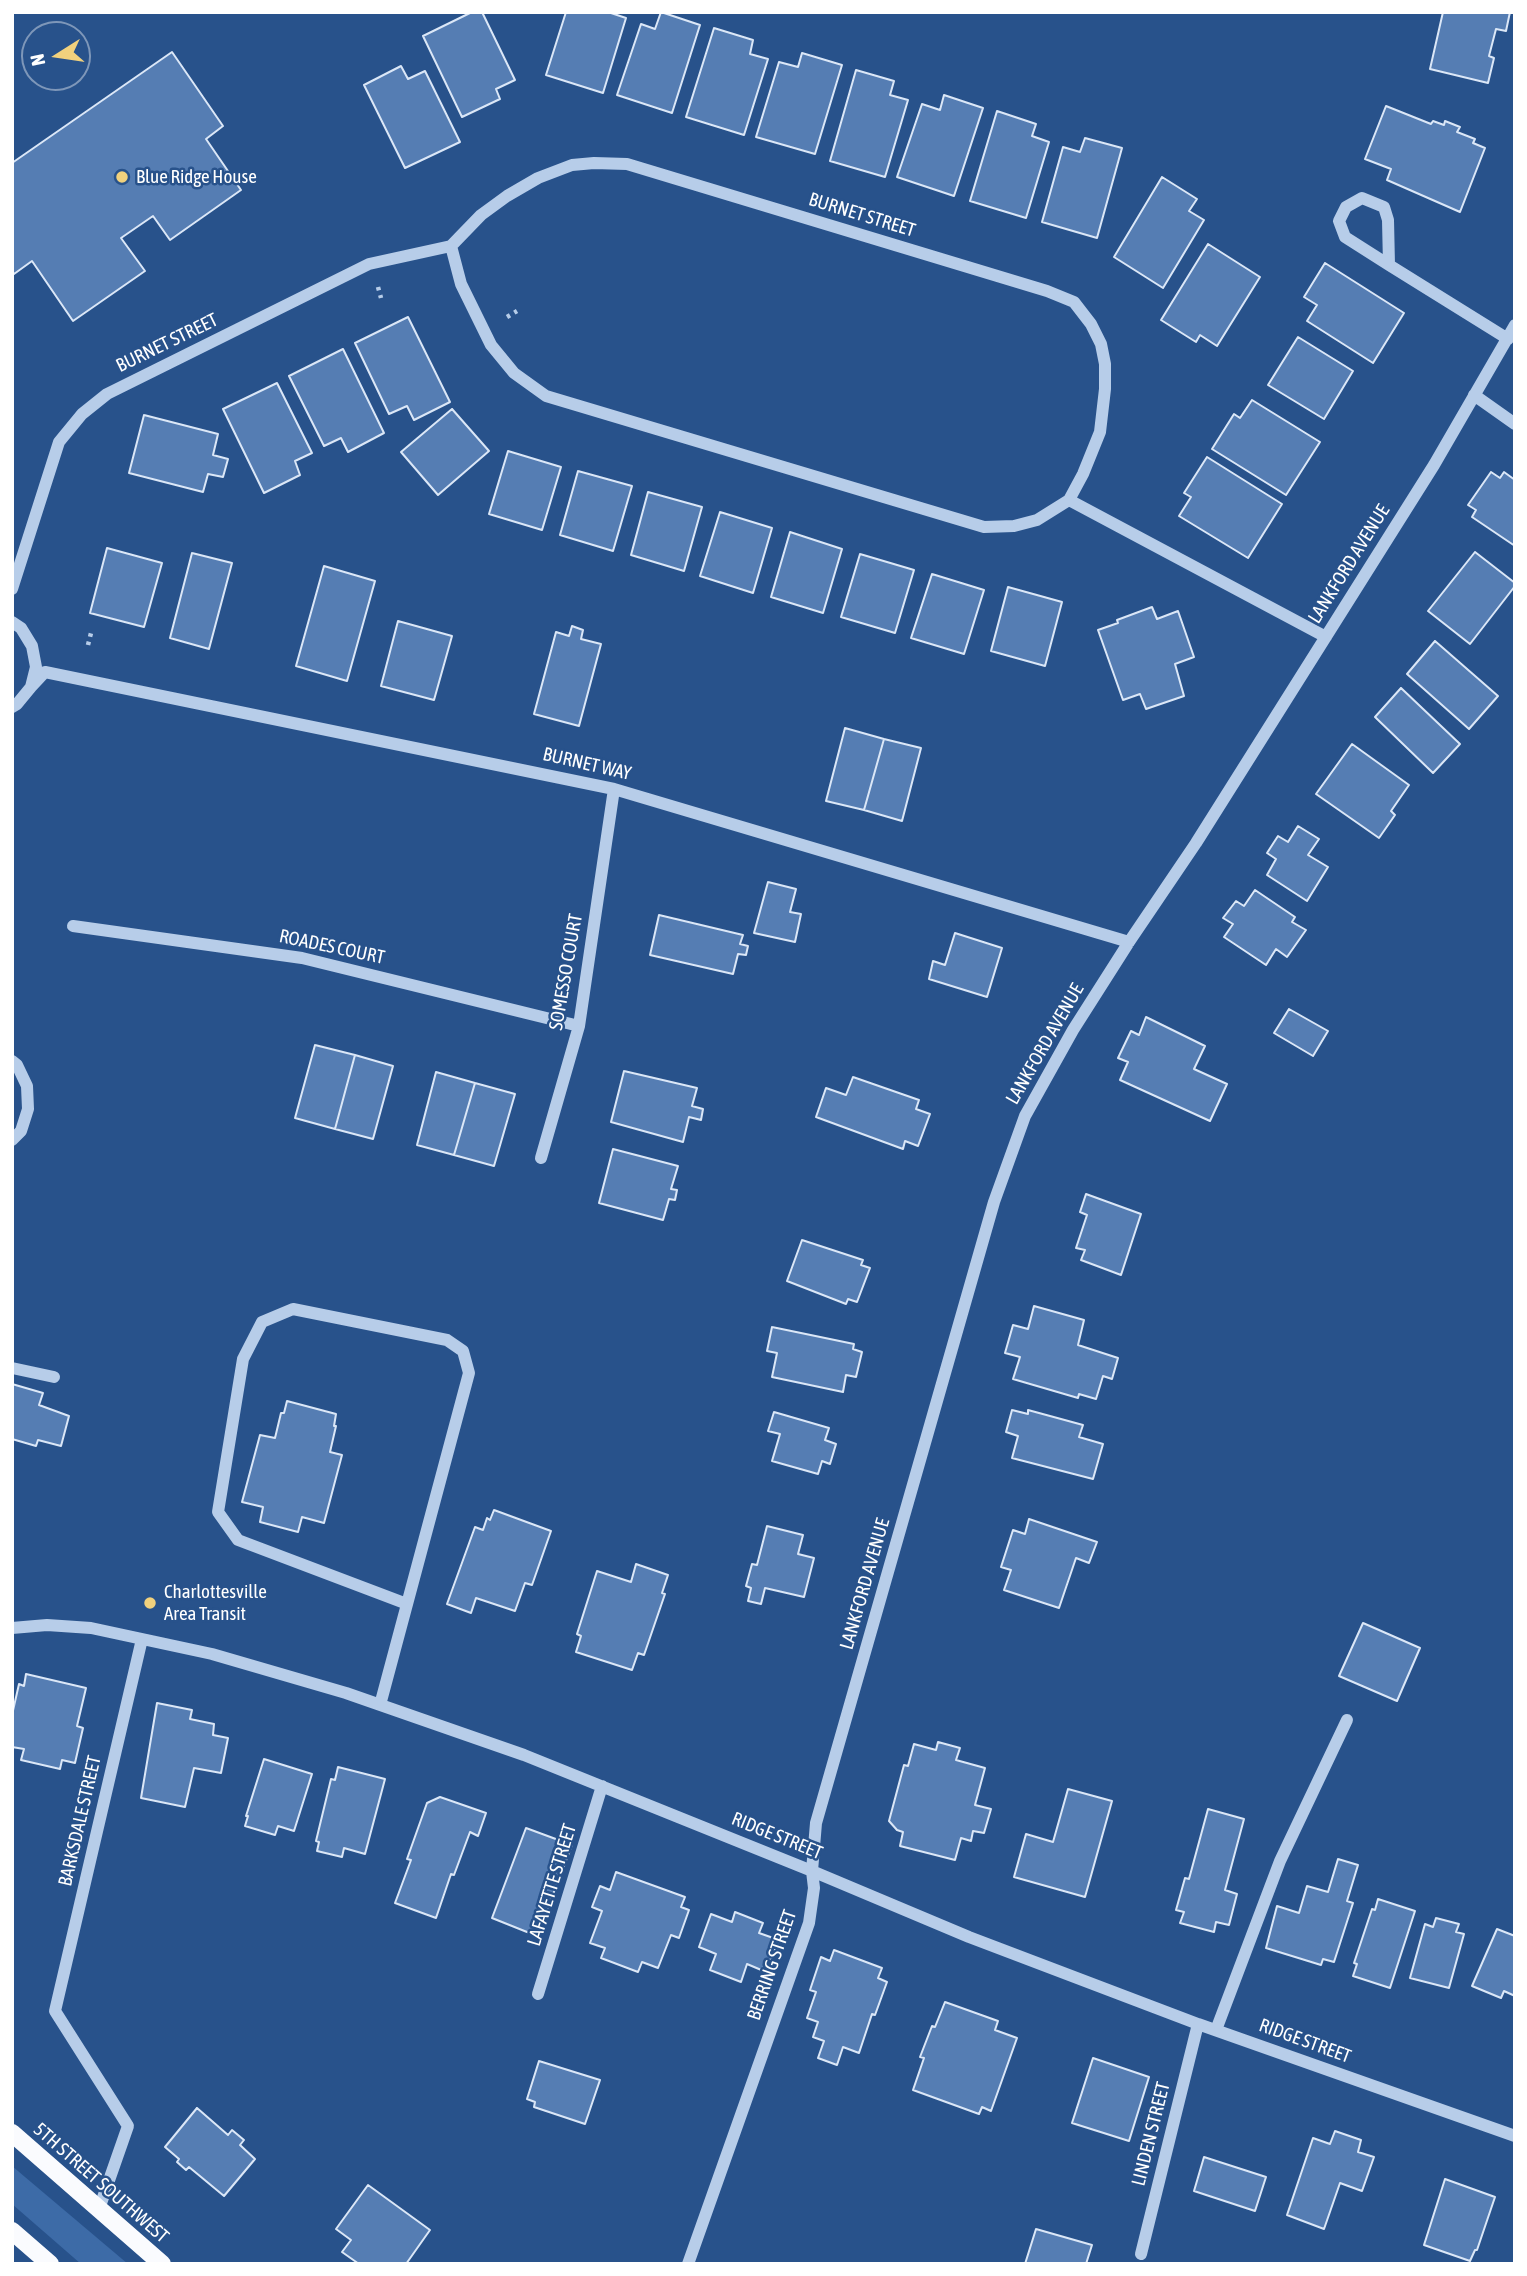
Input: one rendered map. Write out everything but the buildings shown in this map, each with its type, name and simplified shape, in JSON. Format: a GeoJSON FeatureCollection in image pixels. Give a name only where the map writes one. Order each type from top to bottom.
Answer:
{"type":"FeatureCollection","features":[{"type":"Feature","properties":{"kind":"main road","name":"5TH STREET SOUTHWEST"},"geometry":{"type":"LineString","coordinates":[[12,2133],[162,2264]]}},
{"type":"Feature","properties":{"kind":"main road"},"geometry":{"type":"LineString","coordinates":[[12,2231],[50,2264]]}},
{"type":"Feature","properties":{"kind":"street","name":"BURNET STREET"},"geometry":{"type":"LineString","coordinates":[[12,589],[60,442],[82,414],[107,394],[369,264],[451,246],[481,215],[507,196],[538,178],[572,165],[627,164],[1074,302],[1091,324],[1101,344],[1105,364],[1105,389],[1100,432],[1069,500]]}},
{"type":"Feature","properties":{"kind":"street"},"geometry":{"type":"LineString","coordinates":[[1389,265],[1388,220],[1384,206],[1362,198],[1346,207],[1339,221],[1345,237],[1389,265],[1508,339]]}},
{"type":"Feature","properties":{"kind":"street"},"geometry":{"type":"LineString","coordinates":[[451,246],[461,284],[491,345],[514,373],[546,396],[984,527],[1014,526],[1037,520],[1069,500],[1326,637]]}},
{"type":"Feature","properties":{"kind":"street","name":"LANKFORD AVENUE"},"geometry":{"type":"LineString","coordinates":[[812,1871],[817,1823],[994,1202],[1025,1116],[1073,1030],[1196,843],[1434,465],[1515,325]]}},
{"type":"Feature","properties":{"kind":"street"},"geometry":{"type":"LineString","coordinates":[[1474,395],[1515,424]]}},
{"type":"Feature","properties":{"kind":"street"},"geometry":{"type":"LineString","coordinates":[[12,622],[21,628],[32,646],[36,667],[31,687],[12,707]]}},
{"type":"Feature","properties":{"kind":"street","name":"BURNET WAY"},"geometry":{"type":"LineString","coordinates":[[31,687],[45,672],[614,789],[1129,942]]}},
{"type":"Feature","properties":{"kind":"street","name":"SOMESSO COURT"},"geometry":{"type":"LineString","coordinates":[[541,1158],[579,1026],[614,789]]}},
{"type":"Feature","properties":{"kind":"street","name":"ROADES COURT"},"geometry":{"type":"LineString","coordinates":[[73,926],[302,958],[579,1026]]}},
{"type":"Feature","properties":{"kind":"street"},"geometry":{"type":"LineString","coordinates":[[12,1061],[17,1065],[27,1086],[28,1109],[20,1131],[12,1140]]}},
{"type":"Feature","properties":{"kind":"street"},"geometry":{"type":"LineString","coordinates":[[380,1705],[469,1373],[463,1351],[447,1340],[293,1309],[262,1322],[243,1359],[218,1512],[238,1540],[407,1604]]}},
{"type":"Feature","properties":{"kind":"street"},"geometry":{"type":"LineString","coordinates":[[12,1368],[54,1377]]}},
{"type":"Feature","properties":{"kind":"street","name":"RIDGE STREET"},"geometry":{"type":"LineString","coordinates":[[12,1628],[47,1625],[91,1628],[212,1654],[380,1705],[524,1755],[969,1937],[1198,2024],[1515,2136]]}},
{"type":"Feature","properties":{"kind":"street","name":"BARKSDALE STREET"},"geometry":{"type":"LineString","coordinates":[[99,2209],[128,2126],[55,2011],[142,1639]]}},
{"type":"Feature","properties":{"kind":"street"},"geometry":{"type":"LineString","coordinates":[[1216,2030],[1280,1861],[1347,1720]]}},
{"type":"Feature","properties":{"kind":"street","name":"LAFAYETTE STREET"},"geometry":{"type":"LineString","coordinates":[[538,1994],[602,1786]]}},
{"type":"Feature","properties":{"kind":"street","name":"BERRING STREET"},"geometry":{"type":"LineString","coordinates":[[688,2264],[809,1923],[814,1888],[812,1871]]}},
{"type":"Feature","properties":{"kind":"street","name":"LINDEN STREET"},"geometry":{"type":"LineString","coordinates":[[1141,2254],[1198,2024]]}},
{"type":"Feature","properties":{"kind":"path"},"geometry":{"type":"LineString","coordinates":[[504,319],[517,311]]}},
{"type":"Feature","properties":{"kind":"path"},"geometry":{"type":"LineString","coordinates":[[88,645],[90,633]]}},
{"type":"Feature","properties":{"kind":"shaded area"},"geometry":{"type":"Polygon","coordinates":[[[12,2166],[128,2264],[81,2264],[12,2204],[12,2166]]]}},
{"type":"Feature","properties":{"kind":"place","name":"Blue Ridge House"},"geometry":{"type":"Point","coordinates":[122,177]}},
{"type":"Feature","properties":{"kind":"place","name":"Charlottesville Area Transit"},"geometry":{"type":"Point","coordinates":[150,1603]}}]}
